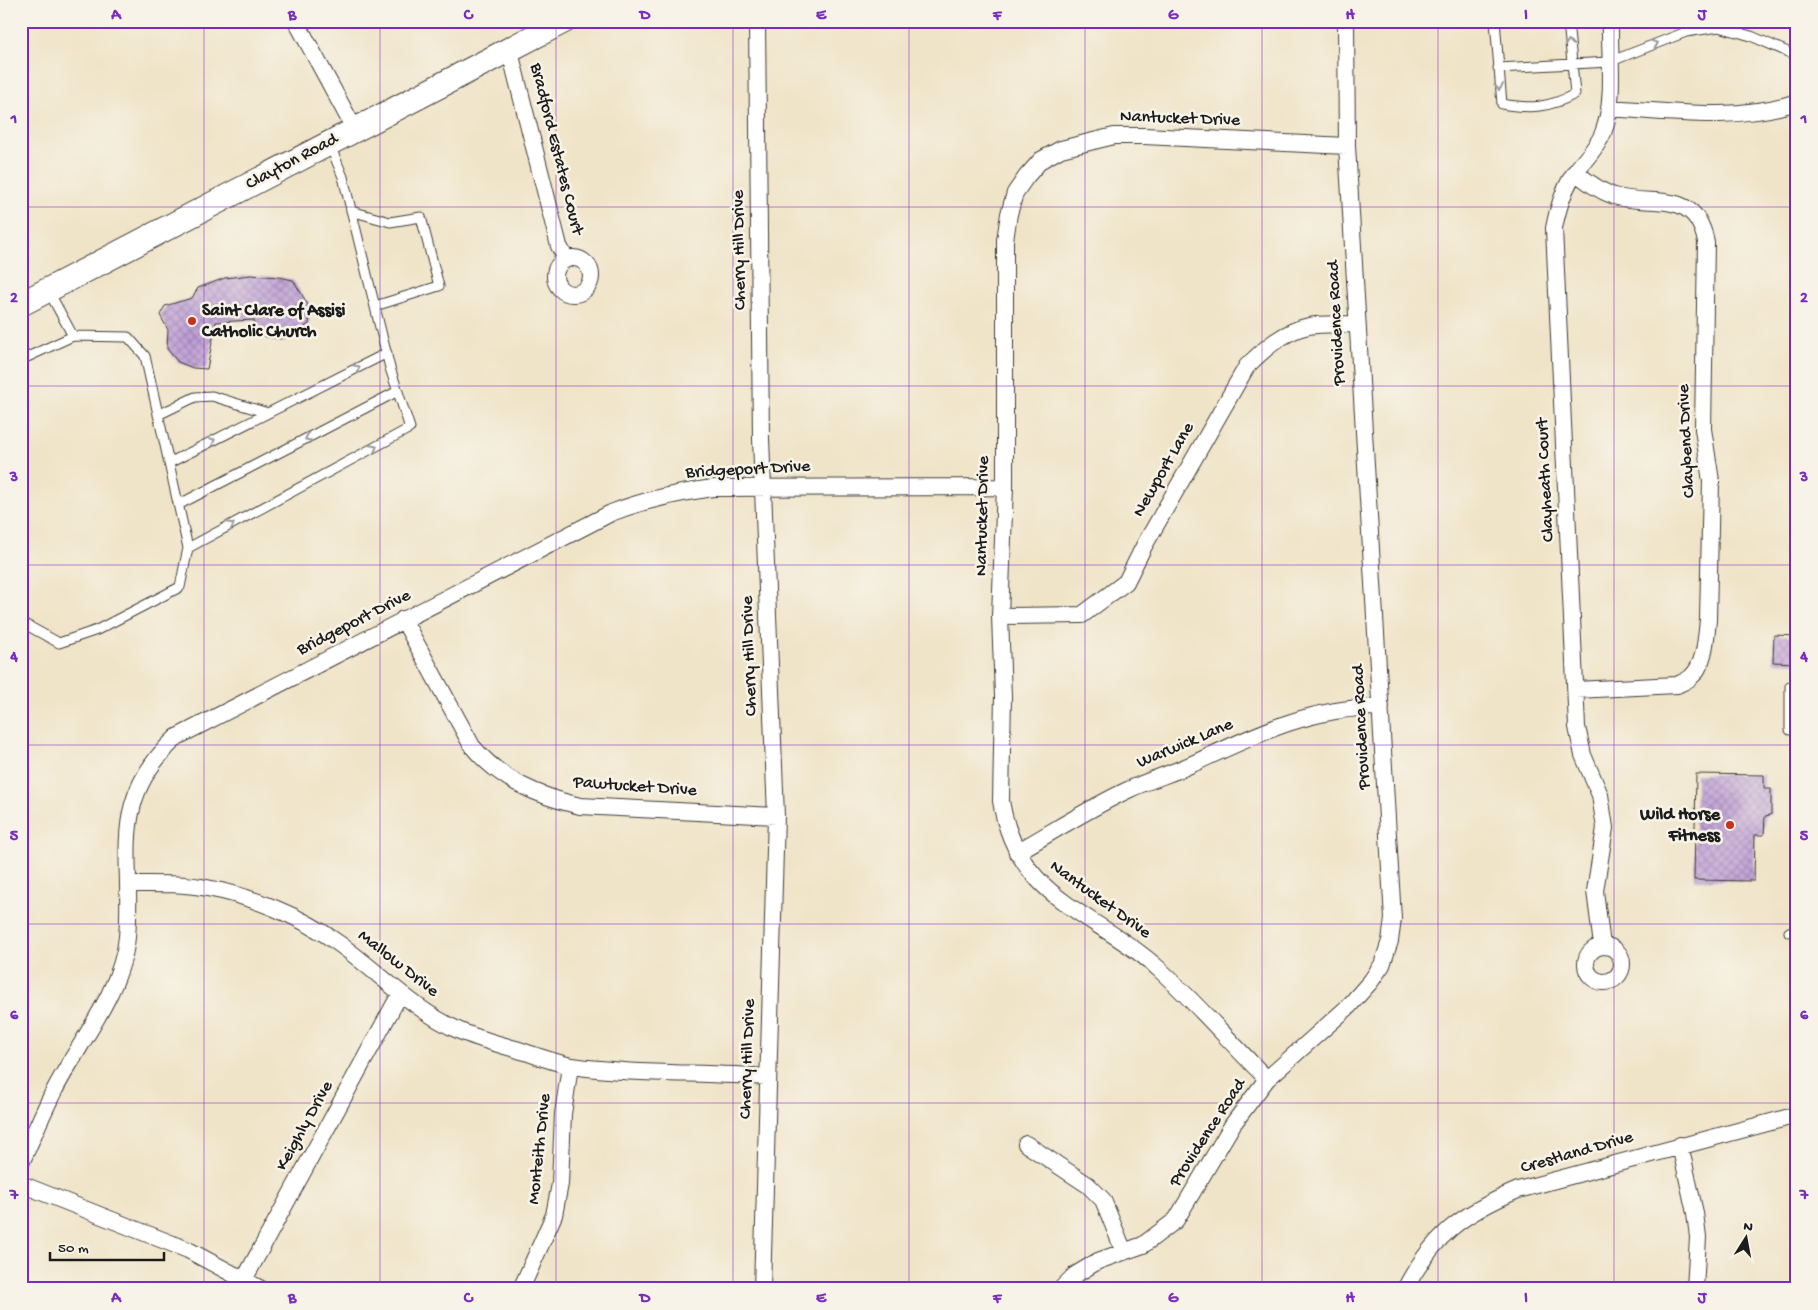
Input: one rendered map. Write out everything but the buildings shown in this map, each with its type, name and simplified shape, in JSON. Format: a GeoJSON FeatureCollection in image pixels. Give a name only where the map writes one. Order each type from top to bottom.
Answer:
{"type":"FeatureCollection","features":[{"type":"Feature","properties":{"kind":"main road","name":"Clayton Road"},"geometry":{"type":"LineString","coordinates":[[21,304],[564,21]]}},
{"type":"Feature","properties":{"kind":"street"},"geometry":{"type":"LineString","coordinates":[[296,21],[355,130]]}},
{"type":"Feature","properties":{"kind":"street","name":"Cherry Hill Drive"},"geometry":{"type":"LineString","coordinates":[[758,21],[761,439],[776,816],[762,1289]]}},
{"type":"Feature","properties":{"kind":"street","name":"Providence Road"},"geometry":{"type":"LineString","coordinates":[[1061,1289],[1075,1275],[1098,1261],[1143,1245],[1176,1220],[1233,1124],[1267,1079],[1348,1007],[1371,981],[1382,965],[1390,941],[1393,919],[1356,324],[1347,146],[1346,21]]}},
{"type":"Feature","properties":{"kind":"street","name":"Clayheath Court"},"geometry":{"type":"LineString","coordinates":[[1602,945],[1595,891],[1605,828],[1600,795],[1583,755],[1579,740],[1554,228],[1564,191],[1575,172],[1596,148],[1604,132],[1608,108],[1610,21]]}},
{"type":"Feature","properties":{"kind":"street","name":"Bradford Estates Court"},"geometry":{"type":"LineString","coordinates":[[509,48],[559,246],[566,259]]}},
{"type":"Feature","properties":{"kind":"street"},"geometry":{"type":"LineString","coordinates":[[1608,108],[1729,115],[1767,110],[1797,102]]}},
{"type":"Feature","properties":{"kind":"street","name":"Nantucket Drive"},"geometry":{"type":"LineString","coordinates":[[1267,1079],[1160,970],[1142,955],[1044,887],[1028,870],[1017,852],[1004,816],[1002,801],[1003,696],[1000,616],[1004,487],[1005,240],[1015,193],[1041,160],[1060,149],[1114,136],[1347,146]]}},
{"type":"Feature","properties":{"kind":"street","name":"Claybend Drive"},"geometry":{"type":"LineString","coordinates":[[1575,172],[1597,188],[1612,195],[1629,200],[1682,205],[1694,214],[1703,228],[1706,242],[1703,430],[1711,481],[1708,620],[1706,639],[1697,669],[1691,677],[1677,685],[1576,690]]}},
{"type":"Feature","properties":{"kind":"street","name":"Newport Lane"},"geometry":{"type":"LineString","coordinates":[[1000,616],[1082,615],[1126,582],[1144,546],[1247,366],[1266,348],[1288,334],[1309,326],[1356,324]]}},
{"type":"Feature","properties":{"kind":"street","name":"Bridgeport Drive"},"geometry":{"type":"LineString","coordinates":[[21,1163],[53,1091],[101,1008],[121,965],[127,938],[127,824],[132,801],[152,763],[177,737],[611,513],[638,502],[667,494],[712,488],[763,486],[1004,487]]}},
{"type":"Feature","properties":{"kind":"street","name":"Pawtucket Drive"},"geometry":{"type":"LineString","coordinates":[[404,619],[472,746],[483,760],[517,784],[556,800],[580,806],[776,816]]}},
{"type":"Feature","properties":{"kind":"street","name":"Warwick Lane"},"geometry":{"type":"LineString","coordinates":[[1017,852],[1130,789],[1177,771],[1277,726],[1319,713],[1349,707],[1381,707]]}},
{"type":"Feature","properties":{"kind":"street","name":"Mallow Drive"},"geometry":{"type":"LineString","coordinates":[[128,884],[173,884],[207,888],[270,908],[304,922],[337,942],[400,994],[459,1030],[570,1066],[636,1072],[767,1077]]}},
{"type":"Feature","properties":{"kind":"street","name":"Keighly Drive"},"geometry":{"type":"LineString","coordinates":[[244,1278],[400,994]]}},
{"type":"Feature","properties":{"kind":"street","name":"Monteith Drive"},"geometry":{"type":"LineString","coordinates":[[521,1289],[554,1214],[560,1184],[563,1114],[570,1066]]}},
{"type":"Feature","properties":{"kind":"street","name":"Crestland Drive"},"geometry":{"type":"LineString","coordinates":[[1405,1289],[1432,1247],[1456,1222],[1486,1204],[1518,1190],[1797,1115]]}},
{"type":"Feature","properties":{"kind":"street"},"geometry":{"type":"LineString","coordinates":[[1026,1144],[1088,1185],[1103,1200],[1124,1252]]}},
{"type":"Feature","properties":{"kind":"street"},"geometry":{"type":"LineString","coordinates":[[1680,1145],[1695,1213],[1698,1237],[1695,1289]]}},
{"type":"Feature","properties":{"kind":"street"},"geometry":{"type":"LineString","coordinates":[[21,1184],[188,1250],[244,1278],[261,1289]]}},
{"type":"Feature","properties":{"kind":"lane"},"geometry":{"type":"LineString","coordinates":[[1496,21],[1502,104],[1523,108],[1555,105],[1575,94],[1568,21]]}},
{"type":"Feature","properties":{"kind":"lane"},"geometry":{"type":"LineString","coordinates":[[1498,68],[1610,62],[1686,32],[1719,27],[1751,36],[1797,56]]}},
{"type":"Feature","properties":{"kind":"lane"},"geometry":{"type":"LineString","coordinates":[[188,548],[410,428],[390,368],[343,178],[329,143]]}},
{"type":"Feature","properties":{"kind":"lane"},"geometry":{"type":"LineString","coordinates":[[351,211],[390,222],[421,217],[439,286],[375,306]]}},
{"type":"Feature","properties":{"kind":"lane"},"geometry":{"type":"LineString","coordinates":[[48,290],[73,336]]}},
{"type":"Feature","properties":{"kind":"lane"},"geometry":{"type":"LineString","coordinates":[[21,360],[73,336],[128,337],[144,356],[188,548],[180,587],[97,630],[59,643],[21,622]]}},
{"type":"Feature","properties":{"kind":"lane"},"geometry":{"type":"LineString","coordinates":[[168,463],[387,353]]}},
{"type":"Feature","properties":{"kind":"lane"},"geometry":{"type":"LineString","coordinates":[[178,504],[398,391]]}},
{"type":"Feature","properties":{"kind":"lane"},"geometry":{"type":"LineString","coordinates":[[158,415],[195,397],[212,396],[268,413]]}},
{"type":"Feature","properties":{"kind":"lane"},"geometry":{"type":"LineString","coordinates":[[1797,686],[1790,686],[1790,730],[1797,730]]}},
{"type":"Feature","properties":{"kind":"place","name":"Saint Clare of Assisi Catholic Church"},"geometry":{"type":"Point","coordinates":[192,321]}},
{"type":"Feature","properties":{"kind":"place","name":"Wild Horse Fitness"},"geometry":{"type":"Point","coordinates":[1730,825]}}]}
